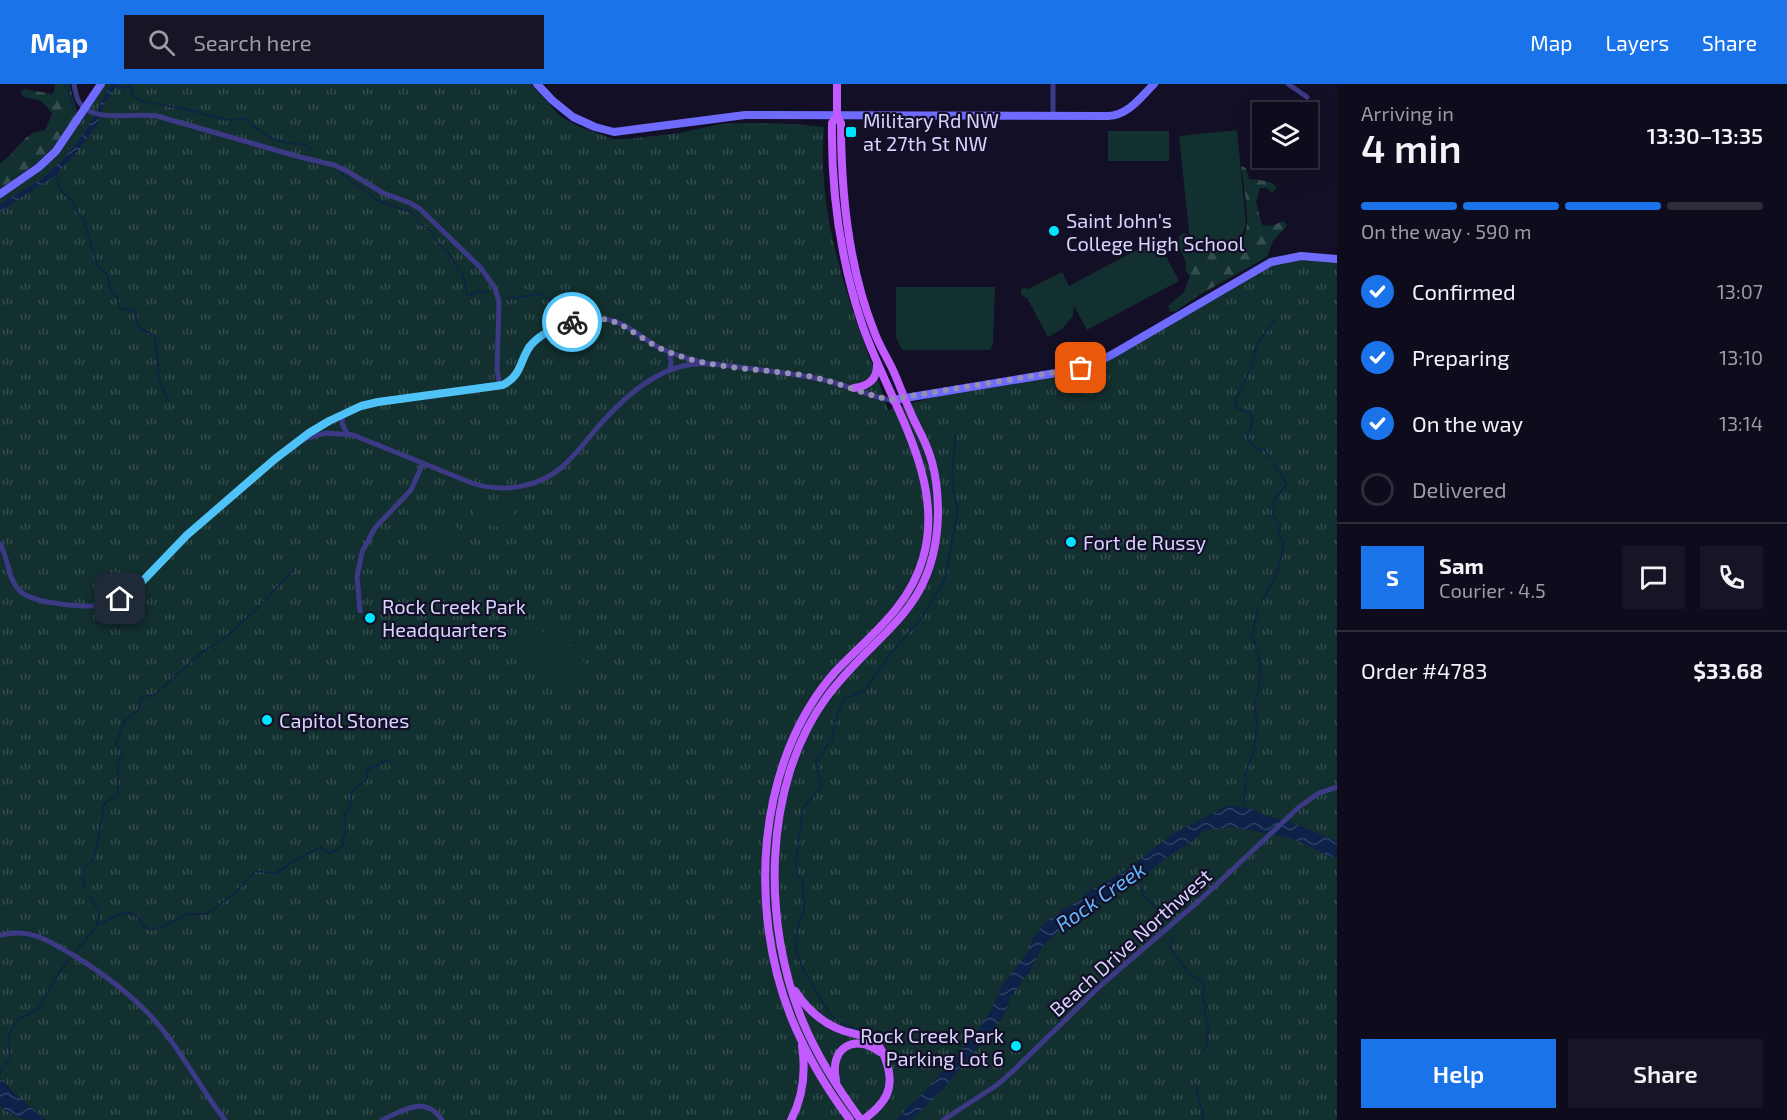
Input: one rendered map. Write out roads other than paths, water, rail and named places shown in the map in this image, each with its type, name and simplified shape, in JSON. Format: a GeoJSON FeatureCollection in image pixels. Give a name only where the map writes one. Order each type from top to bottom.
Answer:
{"type":"FeatureCollection","features":[{"type":"Feature","properties":{"kind":"main road"},"geometry":{"type":"LineString","coordinates":[[837,84],[837,116],[841,123],[843,192],[859,284],[874,333],[929,451],[937,495],[936,543],[929,570],[912,603],[900,620],[845,674],[824,700],[807,731],[789,773],[778,826],[775,887],[779,935],[789,980],[812,1044],[838,1088]]}},
{"type":"Feature","properties":{"kind":"main road"},"geometry":{"type":"LineString","coordinates":[[789,980],[814,1014],[834,1027],[868,1038],[878,1044],[885,1057],[890,1084],[887,1096],[878,1108],[862,1120],[843,1103],[817,1071],[790,1016],[778,976],[767,921],[766,881],[769,828],[781,770],[793,738],[825,683],[898,608],[914,583],[923,558],[928,529],[927,491],[919,461],[877,364],[856,307],[845,259],[833,184],[832,123],[837,116]]}},
{"type":"Feature","properties":{"kind":"main road"},"geometry":{"type":"LineString","coordinates":[[854,388],[870,383],[877,372],[877,364]]}},
{"type":"Feature","properties":{"kind":"main road"},"geometry":{"type":"LineString","coordinates":[[791,1120],[800,1098],[804,1076],[803,1048],[798,1034]]}},
{"type":"Feature","properties":{"kind":"main road"},"geometry":{"type":"LineString","coordinates":[[850,1120],[838,1088],[834,1064],[837,1056],[845,1047],[866,1044],[885,1057]]}},
{"type":"Feature","properties":{"kind":"street"},"geometry":{"type":"LineString","coordinates":[[74,84],[79,101],[85,108],[103,115],[157,116],[334,165],[387,195],[417,207],[480,267],[495,288],[499,302],[497,370],[500,386]]}},
{"type":"Feature","properties":{"kind":"street"},"geometry":{"type":"LineString","coordinates":[[0,194],[39,167],[54,153],[101,84]]}},
{"type":"Feature","properties":{"kind":"street"},"geometry":{"type":"LineString","coordinates":[[537,84],[573,117],[589,125],[611,131],[732,116],[1108,116],[1119,114],[1132,107],[1154,84]]}},
{"type":"Feature","properties":{"kind":"street"},"geometry":{"type":"LineString","coordinates":[[1053,84],[1053,116]]}},
{"type":"Feature","properties":{"kind":"street"},"geometry":{"type":"LineString","coordinates":[[1288,84],[1308,97]]}},
{"type":"Feature","properties":{"kind":"street"},"geometry":{"type":"LineString","coordinates":[[301,439],[324,434],[347,434],[466,481],[485,487],[508,488],[532,483],[560,469],[620,404],[650,381],[670,370],[686,365],[709,364],[800,375],[854,388],[883,398],[904,398],[1091,365],[1270,262],[1301,256],[1337,259]]}},
{"type":"Feature","properties":{"kind":"street"},"geometry":{"type":"LineString","coordinates":[[0,544],[13,582],[29,598],[51,603],[95,605],[112,603],[130,593],[187,535],[275,459],[320,426],[361,406],[378,402],[500,386],[509,382],[516,375],[528,350],[538,338],[550,330],[580,320],[599,318],[615,321],[669,352],[709,364]]}},
{"type":"Feature","properties":{"kind":"street"},"geometry":{"type":"LineString","coordinates":[[669,352],[670,370]]}},
{"type":"Feature","properties":{"kind":"street"},"geometry":{"type":"LineString","coordinates":[[343,414],[342,423],[347,434]]}},
{"type":"Feature","properties":{"kind":"street"},"geometry":{"type":"LineString","coordinates":[[360,611],[357,578],[362,552],[375,528],[406,497],[423,463]]}},
{"type":"Feature","properties":{"kind":"street","name":"Beach Drive Northwest"},"geometry":{"type":"LineString","coordinates":[[943,1120],[997,1085],[1013,1071],[1100,986],[1192,907],[1293,812],[1319,793],[1337,787]]}},
{"type":"Feature","properties":{"kind":"street"},"geometry":{"type":"LineString","coordinates":[[0,935],[24,933],[48,940],[96,969],[128,993],[163,1030],[225,1120]]}},
{"type":"Feature","properties":{"kind":"street"},"geometry":{"type":"LineString","coordinates":[[382,1120],[404,1109],[420,1106],[435,1111],[442,1120]]}},
{"type":"Feature","properties":{"kind":"water"},"geometry":{"type":"Polygon","coordinates":[[[112,84],[118,84],[102,109],[98,123],[81,147],[53,178],[0,212],[0,205],[40,180],[71,150],[88,127],[112,84]]]}},
{"type":"Feature","properties":{"kind":"water","name":"Rock Creek"},"geometry":{"type":"Polygon","coordinates":[[[1228,805],[1253,809],[1266,816],[1290,822],[1337,841],[1337,858],[1291,838],[1232,827],[1204,830],[1193,841],[1164,859],[1144,877],[1086,910],[1063,927],[1042,947],[1029,972],[1011,997],[998,1024],[944,1088],[911,1120],[897,1120],[972,1038],[989,1014],[1002,986],[1028,952],[1033,938],[1042,926],[1090,891],[1127,869],[1173,834],[1228,805]]]}},
{"type":"Feature","properties":{"kind":"water"},"geometry":{"type":"Polygon","coordinates":[[[0,1078],[17,1096],[46,1120],[21,1118],[0,1106],[0,1078]]]}},
{"type":"Feature","properties":{"kind":"waterway"},"geometry":{"type":"LineString","coordinates":[[65,84],[73,110]]}},
{"type":"Feature","properties":{"kind":"waterway"},"geometry":{"type":"LineString","coordinates":[[118,86],[124,88],[131,86],[133,96],[141,101],[227,120],[245,119],[272,138],[313,150]]}},
{"type":"Feature","properties":{"kind":"waterway"},"geometry":{"type":"LineString","coordinates":[[338,171],[377,200],[409,211],[418,222],[433,233],[436,241],[453,258],[457,269],[463,274],[467,295],[479,291],[488,293]]}},
{"type":"Feature","properties":{"kind":"waterway"},"geometry":{"type":"LineString","coordinates":[[57,174],[61,190],[73,201],[76,211],[83,218],[98,267],[107,274],[111,291],[118,299],[120,309],[133,310],[138,327],[155,336],[159,379],[168,400]]}},
{"type":"Feature","properties":{"kind":"waterway"},"geometry":{"type":"LineString","coordinates":[[506,299],[541,294],[549,300],[574,298]]}},
{"type":"Feature","properties":{"kind":"waterway"},"geometry":{"type":"LineString","coordinates":[[1270,459],[1265,450],[1256,449],[1247,438],[1253,422],[1250,413],[1237,408],[1235,401],[1252,366],[1257,343],[1275,320]]}},
{"type":"Feature","properties":{"kind":"waterway"},"geometry":{"type":"LineString","coordinates":[[869,1032],[842,1024],[830,1014],[804,971],[796,951],[797,929],[804,910],[803,880],[795,872],[803,808],[821,787],[816,760],[832,740],[835,721],[844,699],[864,691],[891,653],[921,619],[945,579],[958,509],[952,472],[956,435]]}},
{"type":"Feature","properties":{"kind":"waterway"},"geometry":{"type":"LineString","coordinates":[[1262,601],[1278,572],[1284,542],[1278,535],[1281,526],[1273,516],[1274,500],[1287,484],[1274,464]]}},
{"type":"Feature","properties":{"kind":"waterway"},"geometry":{"type":"LineString","coordinates":[[85,888],[84,868],[93,861],[103,806],[107,801],[118,796],[118,764],[123,752],[116,744],[125,720],[138,711],[141,697],[154,695],[201,653],[228,635],[261,605],[293,570]]}},
{"type":"Feature","properties":{"kind":"waterway"},"geometry":{"type":"LineString","coordinates":[[1245,777],[1254,750],[1257,723],[1254,703],[1259,690],[1260,667],[1258,651],[1252,635],[1258,610]]}},
{"type":"Feature","properties":{"kind":"waterway"},"geometry":{"type":"LineString","coordinates":[[74,954],[97,925],[126,912],[137,916],[150,930],[165,926],[187,914],[207,914],[235,893],[255,871],[276,873],[320,847],[330,853],[343,846],[346,830],[344,816],[350,806],[352,791],[367,779],[367,770],[388,760]]}},
{"type":"Feature","properties":{"kind":"waterway"},"geometry":{"type":"LineString","coordinates":[[1244,808],[1246,781]]}},
{"type":"Feature","properties":{"kind":"waterway","name":"Rock Creek"},"geometry":{"type":"LineString","coordinates":[[1142,876],[1142,895],[1156,907],[1163,921]]}},
{"type":"Feature","properties":{"kind":"waterway"},"geometry":{"type":"LineString","coordinates":[[91,897],[99,912],[97,924]]}},
{"type":"Feature","properties":{"kind":"waterway"},"geometry":{"type":"LineString","coordinates":[[1172,938],[1170,949],[1189,972],[1204,984],[1203,1001],[1207,1006],[1204,1012],[1209,1032],[1206,1036],[1207,1046],[1203,1049],[1204,1051]]}},
{"type":"Feature","properties":{"kind":"waterway"},"geometry":{"type":"LineString","coordinates":[[6,1064],[11,1057],[8,1045],[10,1033],[18,1019],[38,1009],[71,957]]}},
{"type":"Feature","properties":{"kind":"waterway"},"geometry":{"type":"LineString","coordinates":[[0,1073],[3,1068]]}},
{"type":"Feature","properties":{"kind":"waterway"},"geometry":{"type":"LineString","coordinates":[[1196,1085],[1204,1120]]}},
{"type":"Feature","properties":{"kind":"place","name":"Military Rd NW at 27th St NW"},"geometry":{"type":"Point","coordinates":[851,132]}},
{"type":"Feature","properties":{"kind":"place","name":"Saint John's College High School"},"geometry":{"type":"Point","coordinates":[1054,231]}},
{"type":"Feature","properties":{"kind":"place","name":"Fort de Russy"},"geometry":{"type":"Point","coordinates":[1071,542]}},
{"type":"Feature","properties":{"kind":"place","name":"Rock Creek Park Headquarters"},"geometry":{"type":"Point","coordinates":[370,618]}},
{"type":"Feature","properties":{"kind":"place","name":"Capitol Stones"},"geometry":{"type":"Point","coordinates":[267,720]}},
{"type":"Feature","properties":{"kind":"place","name":"Rock Creek Park Parking Lot 6"},"geometry":{"type":"Point","coordinates":[1016,1046]}}]}
